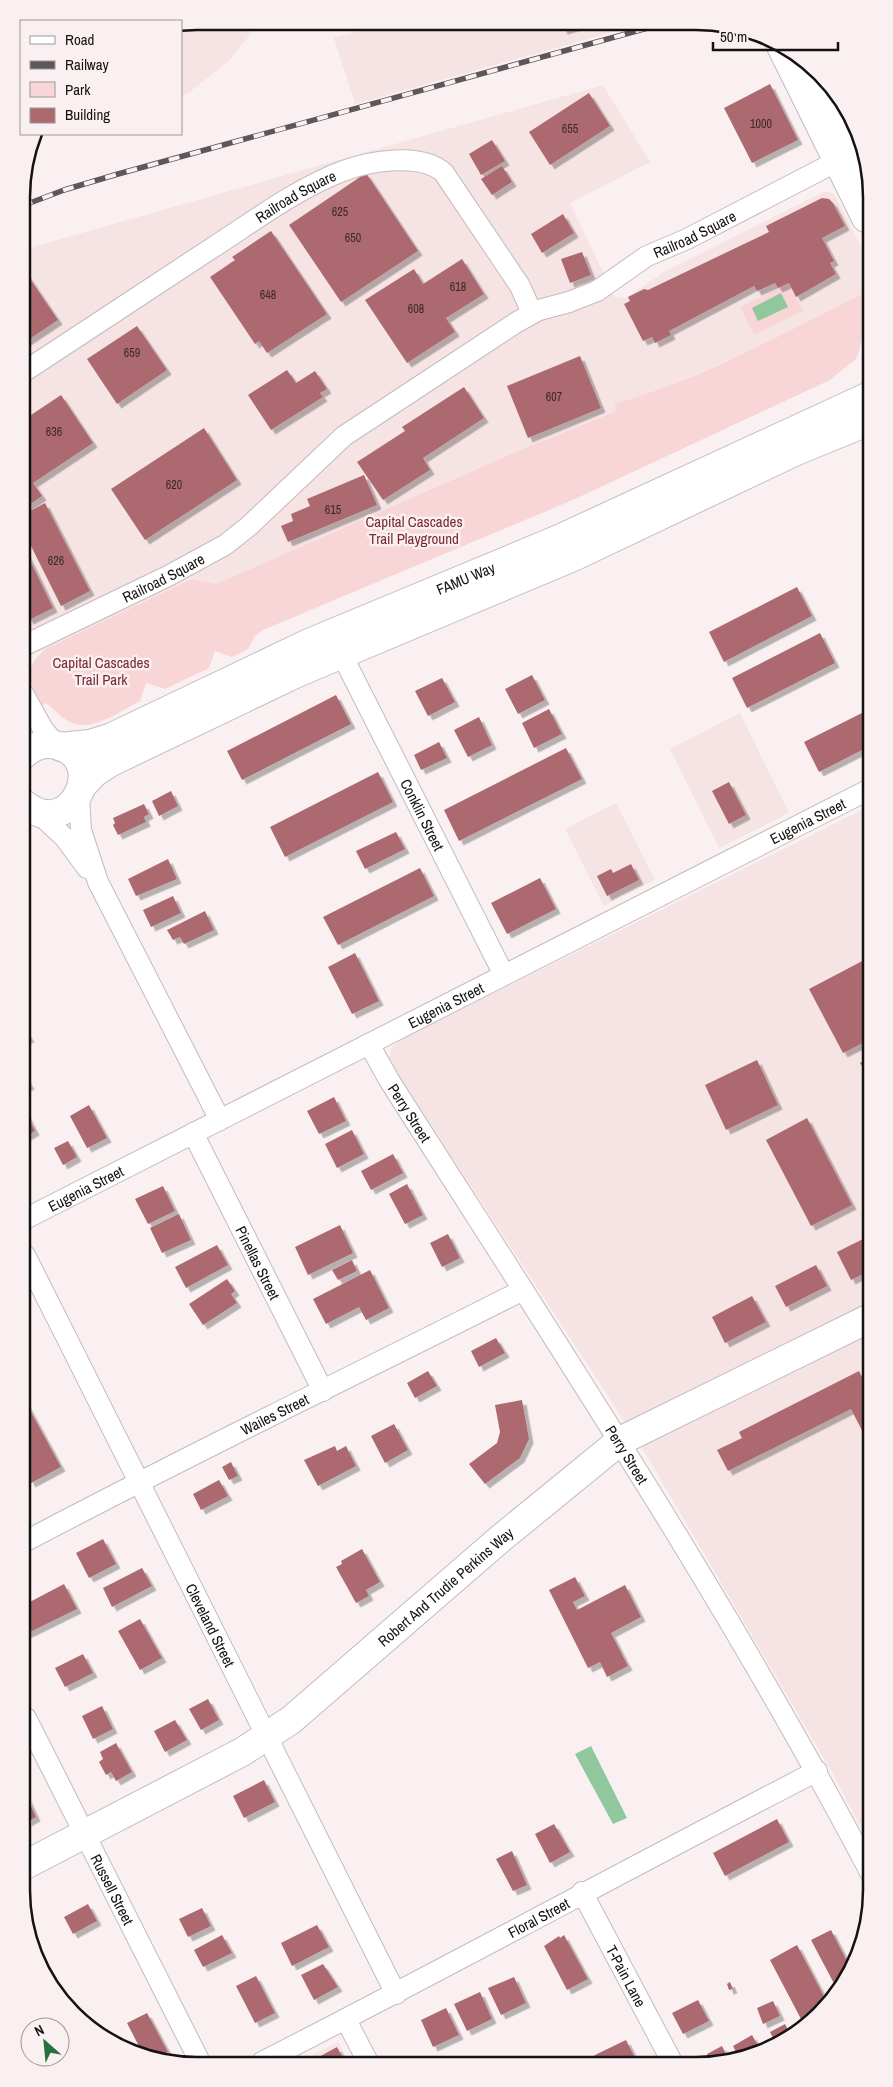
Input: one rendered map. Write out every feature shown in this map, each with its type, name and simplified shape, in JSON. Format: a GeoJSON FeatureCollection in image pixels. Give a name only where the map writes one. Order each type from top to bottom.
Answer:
{"type":"FeatureCollection","features":[{"type":"Feature","properties":{"kind":"street"},"geometry":{"type":"LineString","coordinates":[[788,58],[853,162]]}},
{"type":"Feature","properties":{"kind":"street"},"geometry":{"type":"LineString","coordinates":[[822,88],[853,162],[863,205]]}},
{"type":"Feature","properties":{"kind":"street","name":"Railroad Square"},"geometry":{"type":"LineString","coordinates":[[30,368],[283,202],[323,180],[351,168],[376,163],[408,161],[433,165],[451,181],[520,286],[532,313]]}},
{"type":"Feature","properties":{"kind":"street","name":"Railroad Square"},"geometry":{"type":"LineString","coordinates":[[30,643],[168,576],[225,545],[249,526],[344,436],[532,313],[597,292],[647,256],[853,162]]}},
{"type":"Feature","properties":{"kind":"street"},"geometry":{"type":"LineString","coordinates":[[863,391],[838,421],[863,428]]}},
{"type":"Feature","properties":{"kind":"street","name":"FAMU Way"},"geometry":{"type":"LineString","coordinates":[[30,810],[53,814],[63,810],[94,773],[109,763],[341,653],[581,554],[838,421],[863,400]]}},
{"type":"Feature","properties":{"kind":"street","name":"FAMU Way"},"geometry":{"type":"LineString","coordinates":[[30,751],[38,746],[82,746],[112,737],[309,643],[578,530],[838,421],[863,422]]}},
{"type":"Feature","properties":{"kind":"street","name":"Conklin Street"},"geometry":{"type":"LineString","coordinates":[[341,653],[504,975]]}},
{"type":"Feature","properties":{"kind":"street"},"geometry":{"type":"LineString","coordinates":[[30,706],[43,729],[59,746],[70,752],[80,765],[80,830],[98,882],[220,1120]]}},
{"type":"Feature","properties":{"kind":"street","name":"Eugenia Street"},"geometry":{"type":"LineString","coordinates":[[30,1212],[220,1120],[863,793]]}},
{"type":"Feature","properties":{"kind":"street"},"geometry":{"type":"LineString","coordinates":[[30,811],[65,838],[98,882]]}},
{"type":"Feature","properties":{"kind":"street","name":"Perry Street"},"geometry":{"type":"LineString","coordinates":[[369,1044],[376,1060],[620,1441],[816,1770],[863,1859]]}},
{"type":"Feature","properties":{"kind":"street","name":"Pinellas Street"},"geometry":{"type":"LineString","coordinates":[[193,1133],[324,1391]]}},
{"type":"Feature","properties":{"kind":"street","name":"Cleveland Street"},"geometry":{"type":"LineString","coordinates":[[30,1265],[137,1482],[396,1994]]}},
{"type":"Feature","properties":{"kind":"street","name":"Wailes Street"},"geometry":{"type":"LineString","coordinates":[[30,1539],[137,1482],[324,1391],[523,1290]]}},
{"type":"Feature","properties":{"kind":"street","name":"Robert And Trudie Perkins Way"},"geometry":{"type":"LineString","coordinates":[[30,1862],[242,1752],[291,1720],[500,1539],[620,1441],[863,1321]]}},
{"type":"Feature","properties":{"kind":"street","name":"Russell Street"},"geometry":{"type":"LineString","coordinates":[[30,1726],[198,2057]]}},
{"type":"Feature","properties":{"kind":"street","name":"Floral Street"},"geometry":{"type":"LineString","coordinates":[[272,2057],[396,1994],[582,1892],[816,1770]]}},
{"type":"Feature","properties":{"kind":"street","name":"T-Pain Lane"},"geometry":{"type":"LineString","coordinates":[[582,1892],[669,2057]]}},
{"type":"Feature","properties":{"kind":"street"},"geometry":{"type":"LineString","coordinates":[[346,2020],[365,2057]]}},
{"type":"Feature","properties":{"kind":"shaded area"},"geometry":{"type":"Polygon","coordinates":[[[254,30],[229,61],[187,94],[182,96],[182,31],[254,30]]]}},
{"type":"Feature","properties":{"kind":"shaded area"},"geometry":{"type":"Polygon","coordinates":[[[364,30],[620,30],[355,104],[334,38],[364,30]]]}},
{"type":"Feature","properties":{"kind":"shaded area"},"geometry":{"type":"Polygon","coordinates":[[[603,85],[650,162],[570,203],[615,297],[626,298],[664,272],[825,191],[835,195],[863,251],[863,294],[749,351],[650,394],[614,404],[618,411],[518,451],[216,584],[192,579],[30,656],[30,248],[603,85]]]}},
{"type":"Feature","properties":{"kind":"shaded area"},"geometry":{"type":"Polygon","coordinates":[[[781,293],[788,307],[758,321],[752,308],[781,293]]]}},
{"type":"Feature","properties":{"kind":"shaded area"},"geometry":{"type":"Polygon","coordinates":[[[740,713],[789,813],[719,848],[670,749],[740,713]]]}},
{"type":"Feature","properties":{"kind":"shaded area"},"geometry":{"type":"Polygon","coordinates":[[[616,803],[655,880],[604,906],[565,829],[616,803]]]}},
{"type":"Feature","properties":{"kind":"shaded area"},"geometry":{"type":"Polygon","coordinates":[[[863,809],[863,1832],[833,1774],[647,1456],[389,1060],[391,1049],[400,1040],[863,809]]]}},
{"type":"Feature","properties":{"kind":"shaded area"},"geometry":{"type":"Polygon","coordinates":[[[591,1746],[627,1818],[613,1824],[575,1754],[591,1746]]]}},
{"type":"Feature","properties":{"kind":"shaded area"},"geometry":{"type":"Polygon","coordinates":[[[338,2042],[346,2057],[310,2057],[338,2042]]]}},
{"type":"Feature","properties":{"kind":"green space"},"geometry":{"type":"Polygon","coordinates":[[[789,283],[803,311],[754,335],[740,307],[789,283]]]}},
{"type":"Feature","properties":{"kind":"green space","name":"Capital Cascades Trail Park"},"geometry":{"type":"Polygon","coordinates":[[[863,294],[863,335],[857,358],[830,380],[575,499],[263,630],[255,636],[248,649],[232,657],[215,651],[209,668],[165,689],[146,683],[140,701],[100,722],[83,725],[71,723],[46,703],[41,706],[33,690],[30,675],[31,668],[34,661],[47,648],[192,579],[216,584],[518,451],[617,411],[614,404],[679,382],[773,339],[863,294]]]}},
{"type":"Feature","properties":{"kind":"building"},"geometry":{"type":"Polygon","coordinates":[[[770,84],[798,140],[752,163],[724,108],[770,84]]]}},
{"type":"Feature","properties":{"kind":"building"},"geometry":{"type":"Polygon","coordinates":[[[589,93],[610,126],[550,165],[529,132],[589,93]]]}},
{"type":"Feature","properties":{"kind":"building"},"geometry":{"type":"Polygon","coordinates":[[[492,140],[505,161],[481,175],[469,154],[492,140]]]}},
{"type":"Feature","properties":{"kind":"building"},"geometry":{"type":"Polygon","coordinates":[[[502,166],[512,182],[492,195],[481,179],[502,166]]]}},
{"type":"Feature","properties":{"kind":"building"},"geometry":{"type":"Polygon","coordinates":[[[366,173],[418,251],[341,302],[289,225],[366,173]]]}},
{"type":"Feature","properties":{"kind":"building"},"geometry":{"type":"Polygon","coordinates":[[[822,198],[829,199],[833,203],[845,226],[822,238],[834,261],[830,263],[836,274],[796,297],[789,283],[778,288],[775,283],[757,291],[754,286],[669,331],[671,335],[655,343],[652,337],[643,341],[624,304],[630,301],[628,297],[644,289],[648,290],[769,232],[766,226],[822,198]]]}},
{"type":"Feature","properties":{"kind":"building"},"geometry":{"type":"Polygon","coordinates":[[[563,214],[574,233],[542,253],[531,234],[563,214]]]}},
{"type":"Feature","properties":{"kind":"building"},"geometry":{"type":"Polygon","coordinates":[[[271,231],[327,314],[267,353],[259,341],[255,344],[210,277],[235,260],[232,257],[271,231]]]}},
{"type":"Feature","properties":{"kind":"building"},"geometry":{"type":"Polygon","coordinates":[[[582,252],[591,275],[570,283],[561,259],[582,252]]]}},
{"type":"Feature","properties":{"kind":"building"},"geometry":{"type":"Polygon","coordinates":[[[462,259],[484,294],[446,318],[455,332],[407,363],[365,300],[414,269],[423,284],[462,259]]]}},
{"type":"Feature","properties":{"kind":"building"},"geometry":{"type":"Polygon","coordinates":[[[30,279],[58,320],[30,339],[30,279]]]}},
{"type":"Feature","properties":{"kind":"building"},"geometry":{"type":"Polygon","coordinates":[[[137,326],[167,370],[117,404],[87,359],[137,326]]]}},
{"type":"Feature","properties":{"kind":"building"},"geometry":{"type":"Polygon","coordinates":[[[580,356],[601,408],[528,438],[507,386],[580,356]]]}},
{"type":"Feature","properties":{"kind":"building"},"geometry":{"type":"Polygon","coordinates":[[[287,370],[296,383],[315,371],[327,389],[320,393],[323,397],[271,430],[248,395],[287,370]]]}},
{"type":"Feature","properties":{"kind":"building"},"geometry":{"type":"Polygon","coordinates":[[[464,387],[484,418],[423,458],[430,470],[383,500],[357,462],[405,431],[402,427],[464,387]]]}},
{"type":"Feature","properties":{"kind":"building"},"geometry":{"type":"Polygon","coordinates":[[[61,395],[93,443],[33,483],[42,496],[30,504],[30,416],[61,395]]]}},
{"type":"Feature","properties":{"kind":"building"},"geometry":{"type":"Polygon","coordinates":[[[204,428],[237,480],[145,540],[111,489],[204,428]]]}},
{"type":"Feature","properties":{"kind":"building"},"geometry":{"type":"Polygon","coordinates":[[[364,475],[377,505],[288,542],[281,526],[293,521],[291,514],[310,506],[307,499],[364,475]]]}},
{"type":"Feature","properties":{"kind":"building"},"geometry":{"type":"Polygon","coordinates":[[[45,503],[90,591],[61,606],[30,544],[30,511],[45,503]]]}},
{"type":"Feature","properties":{"kind":"building"},"geometry":{"type":"Polygon","coordinates":[[[30,560],[53,608],[30,620],[30,560]]]}},
{"type":"Feature","properties":{"kind":"building"},"geometry":{"type":"Polygon","coordinates":[[[797,587],[812,616],[724,662],[709,632],[797,587]]]}},
{"type":"Feature","properties":{"kind":"building"},"geometry":{"type":"Polygon","coordinates":[[[820,633],[835,663],[747,708],[732,678],[820,633]]]}},
{"type":"Feature","properties":{"kind":"building"},"geometry":{"type":"Polygon","coordinates":[[[532,675],[545,700],[518,714],[505,689],[532,675]]]}},
{"type":"Feature","properties":{"kind":"building"},"geometry":{"type":"Polygon","coordinates":[[[442,678],[455,702],[428,716],[415,691],[442,678]]]}},
{"type":"Feature","properties":{"kind":"building"},"geometry":{"type":"Polygon","coordinates":[[[336,695],[351,724],[242,780],[227,751],[336,695]]]}},
{"type":"Feature","properties":{"kind":"building"},"geometry":{"type":"Polygon","coordinates":[[[549,709],[562,734],[534,748],[522,723],[549,709]]]}},
{"type":"Feature","properties":{"kind":"building"},"geometry":{"type":"Polygon","coordinates":[[[863,712],[863,750],[819,772],[804,742],[863,712]]]}},
{"type":"Feature","properties":{"kind":"building"},"geometry":{"type":"Polygon","coordinates":[[[479,717],[492,745],[468,757],[454,730],[479,717]]]}},
{"type":"Feature","properties":{"kind":"building"},"geometry":{"type":"Polygon","coordinates":[[[439,742],[447,758],[421,770],[414,755],[439,742]]]}},
{"type":"Feature","properties":{"kind":"building"},"geometry":{"type":"Polygon","coordinates":[[[566,748],[582,779],[459,841],[444,810],[566,748]]]}},
{"type":"Feature","properties":{"kind":"building"},"geometry":{"type":"Polygon","coordinates":[[[378,772],[393,802],[285,857],[270,827],[378,772]]]}},
{"type":"Feature","properties":{"kind":"building"},"geometry":{"type":"Polygon","coordinates":[[[729,782],[746,815],[729,824],[712,791],[729,782]]]}},
{"type":"Feature","properties":{"kind":"building"},"geometry":{"type":"Polygon","coordinates":[[[171,791],[178,806],[159,816],[152,801],[171,791]]]}},
{"type":"Feature","properties":{"kind":"building"},"geometry":{"type":"Polygon","coordinates":[[[144,804],[149,814],[144,817],[146,822],[118,835],[113,825],[115,823],[113,818],[144,804]]]}},
{"type":"Feature","properties":{"kind":"building"},"geometry":{"type":"Polygon","coordinates":[[[396,832],[405,849],[365,869],[356,851],[396,832]]]}},
{"type":"Feature","properties":{"kind":"building"},"geometry":{"type":"Polygon","coordinates":[[[168,859],[177,879],[136,896],[128,879],[168,859]]]}},
{"type":"Feature","properties":{"kind":"building"},"geometry":{"type":"Polygon","coordinates":[[[631,864],[639,880],[607,896],[597,876],[611,869],[613,873],[631,864]]]}},
{"type":"Feature","properties":{"kind":"building"},"geometry":{"type":"Polygon","coordinates":[[[420,868],[434,896],[338,945],[323,917],[420,868]]]}},
{"type":"Feature","properties":{"kind":"building"},"geometry":{"type":"Polygon","coordinates":[[[540,878],[556,909],[507,934],[491,903],[540,878]]]}},
{"type":"Feature","properties":{"kind":"building"},"geometry":{"type":"Polygon","coordinates":[[[173,896],[181,913],[151,927],[143,910],[173,896]]]}},
{"type":"Feature","properties":{"kind":"building"},"geometry":{"type":"Polygon","coordinates":[[[205,911],[214,930],[184,944],[180,937],[173,940],[167,930],[205,911]]]}},
{"type":"Feature","properties":{"kind":"building"},"geometry":{"type":"Polygon","coordinates":[[[355,953],[379,1001],[352,1014],[328,967],[355,953]]]}},
{"type":"Feature","properties":{"kind":"building"},"geometry":{"type":"Polygon","coordinates":[[[863,961],[863,1043],[843,1053],[809,989],[863,961]]]}},
{"type":"Feature","properties":{"kind":"building"},"geometry":{"type":"Polygon","coordinates":[[[757,1060],[778,1105],[726,1130],[705,1085],[757,1060]]]}},
{"type":"Feature","properties":{"kind":"building"},"geometry":{"type":"Polygon","coordinates":[[[334,1097],[346,1121],[319,1134],[307,1111],[334,1097]]]}},
{"type":"Feature","properties":{"kind":"building"},"geometry":{"type":"Polygon","coordinates":[[[89,1105],[107,1138],[87,1148],[70,1116],[89,1105]]]}},
{"type":"Feature","properties":{"kind":"building"},"geometry":{"type":"Polygon","coordinates":[[[807,1118],[852,1205],[811,1226],[766,1140],[807,1118]]]}},
{"type":"Feature","properties":{"kind":"building"},"geometry":{"type":"Polygon","coordinates":[[[30,1121],[35,1131],[30,1134],[30,1121]]]}},
{"type":"Feature","properties":{"kind":"building"},"geometry":{"type":"Polygon","coordinates":[[[352,1130],[364,1154],[337,1168],[325,1144],[352,1130]]]}},
{"type":"Feature","properties":{"kind":"building"},"geometry":{"type":"Polygon","coordinates":[[[68,1141],[77,1157],[63,1165],[54,1148],[68,1141]]]}},
{"type":"Feature","properties":{"kind":"building"},"geometry":{"type":"Polygon","coordinates":[[[393,1154],[403,1173],[371,1190],[361,1171],[393,1154]]]}},
{"type":"Feature","properties":{"kind":"building"},"geometry":{"type":"Polygon","coordinates":[[[407,1184],[423,1215],[405,1224],[389,1194],[407,1184]]]}},
{"type":"Feature","properties":{"kind":"building"},"geometry":{"type":"Polygon","coordinates":[[[163,1186],[175,1211],[148,1224],[135,1199],[163,1186]]]}},
{"type":"Feature","properties":{"kind":"building"},"geometry":{"type":"Polygon","coordinates":[[[179,1214],[191,1240],[162,1253],[150,1228],[179,1214]]]}},
{"type":"Feature","properties":{"kind":"building"},"geometry":{"type":"Polygon","coordinates":[[[340,1225],[353,1253],[308,1275],[295,1247],[340,1225]]]}},
{"type":"Feature","properties":{"kind":"building"},"geometry":{"type":"Polygon","coordinates":[[[448,1234],[460,1258],[442,1267],[430,1243],[448,1234]]]}},
{"type":"Feature","properties":{"kind":"building"},"geometry":{"type":"Polygon","coordinates":[[[863,1239],[863,1274],[851,1280],[837,1252],[863,1239]]]}},
{"type":"Feature","properties":{"kind":"building"},"geometry":{"type":"Polygon","coordinates":[[[217,1245],[228,1265],[186,1288],[175,1267],[217,1245]]]}},
{"type":"Feature","properties":{"kind":"building"},"geometry":{"type":"Polygon","coordinates":[[[352,1260],[357,1271],[338,1280],[332,1270],[352,1260]]]}},
{"type":"Feature","properties":{"kind":"building"},"geometry":{"type":"Polygon","coordinates":[[[816,1265],[827,1286],[786,1307],[775,1286],[816,1265]]]}},
{"type":"Feature","properties":{"kind":"building"},"geometry":{"type":"Polygon","coordinates":[[[370,1270],[389,1308],[366,1320],[359,1307],[326,1324],[313,1299],[370,1270]]]}},
{"type":"Feature","properties":{"kind":"building"},"geometry":{"type":"Polygon","coordinates":[[[227,1279],[235,1291],[231,1294],[237,1303],[203,1325],[189,1304],[227,1279]]]}},
{"type":"Feature","properties":{"kind":"building"},"geometry":{"type":"Polygon","coordinates":[[[752,1296],[766,1322],[725,1343],[712,1317],[752,1296]]]}},
{"type":"Feature","properties":{"kind":"building"},"geometry":{"type":"Polygon","coordinates":[[[496,1338],[505,1353],[479,1367],[471,1351],[496,1338]]]}},
{"type":"Feature","properties":{"kind":"building"},"geometry":{"type":"Polygon","coordinates":[[[428,1371],[437,1386],[415,1398],[407,1383],[428,1371]]]}},
{"type":"Feature","properties":{"kind":"building"},"geometry":{"type":"Polygon","coordinates":[[[859,1371],[863,1379],[863,1432],[851,1409],[728,1471],[717,1450],[742,1438],[739,1432],[859,1371]]]}},
{"type":"Feature","properties":{"kind":"building"},"geometry":{"type":"Polygon","coordinates":[[[522,1400],[529,1439],[520,1458],[485,1484],[469,1464],[497,1443],[500,1432],[495,1405],[522,1400]]]}},
{"type":"Feature","properties":{"kind":"building"},"geometry":{"type":"Polygon","coordinates":[[[30,1410],[61,1467],[31,1483],[30,1481],[30,1410]]]}},
{"type":"Feature","properties":{"kind":"building"},"geometry":{"type":"Polygon","coordinates":[[[394,1424],[408,1450],[385,1463],[371,1436],[394,1424]]]}},
{"type":"Feature","properties":{"kind":"building"},"geometry":{"type":"Polygon","coordinates":[[[335,1446],[337,1451],[346,1446],[356,1466],[318,1486],[304,1460],[335,1446]]]}},
{"type":"Feature","properties":{"kind":"building"},"geometry":{"type":"Polygon","coordinates":[[[231,1462],[238,1476],[229,1480],[222,1467],[231,1462]]]}},
{"type":"Feature","properties":{"kind":"building"},"geometry":{"type":"Polygon","coordinates":[[[219,1480],[228,1496],[201,1510],[193,1494],[219,1480]]]}},
{"type":"Feature","properties":{"kind":"building"},"geometry":{"type":"Polygon","coordinates":[[[103,1539],[116,1564],[89,1578],[76,1553],[103,1539]]]}},
{"type":"Feature","properties":{"kind":"building"},"geometry":{"type":"Polygon","coordinates":[[[362,1549],[380,1582],[366,1590],[369,1596],[356,1603],[336,1567],[342,1564],[341,1561],[362,1549]]]}},
{"type":"Feature","properties":{"kind":"building"},"geometry":{"type":"Polygon","coordinates":[[[142,1568],[152,1586],[112,1607],[103,1588],[142,1568]]]}},
{"type":"Feature","properties":{"kind":"building"},"geometry":{"type":"Polygon","coordinates":[[[575,1577],[585,1596],[573,1602],[577,1610],[625,1585],[641,1617],[611,1633],[628,1666],[607,1677],[600,1662],[588,1668],[549,1590],[575,1577]]]}},
{"type":"Feature","properties":{"kind":"building"},"geometry":{"type":"Polygon","coordinates":[[[64,1584],[77,1609],[30,1632],[30,1602],[64,1584]]]}},
{"type":"Feature","properties":{"kind":"building"},"geometry":{"type":"Polygon","coordinates":[[[140,1619],[162,1658],[140,1670],[118,1631],[140,1619]]]}},
{"type":"Feature","properties":{"kind":"building"},"geometry":{"type":"Polygon","coordinates":[[[83,1654],[93,1673],[65,1687],[55,1668],[83,1654]]]}},
{"type":"Feature","properties":{"kind":"building"},"geometry":{"type":"Polygon","coordinates":[[[208,1699],[219,1720],[201,1730],[189,1709],[208,1699]]]}},
{"type":"Feature","properties":{"kind":"building"},"geometry":{"type":"Polygon","coordinates":[[[102,1706],[113,1729],[93,1739],[82,1716],[102,1706]]]}},
{"type":"Feature","properties":{"kind":"building"},"geometry":{"type":"Polygon","coordinates":[[[175,1720],[187,1740],[165,1752],[154,1731],[175,1720]]]}},
{"type":"Feature","properties":{"kind":"building"},"geometry":{"type":"Polygon","coordinates":[[[116,1743],[132,1772],[116,1781],[111,1772],[106,1775],[99,1762],[103,1759],[100,1752],[116,1743]]]}},
{"type":"Feature","properties":{"kind":"building"},"geometry":{"type":"Polygon","coordinates":[[[264,1780],[275,1802],[244,1818],[233,1796],[264,1780]]]}},
{"type":"Feature","properties":{"kind":"building"},"geometry":{"type":"Polygon","coordinates":[[[30,1804],[36,1817],[30,1820],[30,1804]]]}},
{"type":"Feature","properties":{"kind":"building"},"geometry":{"type":"Polygon","coordinates":[[[777,1819],[789,1842],[725,1876],[713,1853],[777,1819]]]}},
{"type":"Feature","properties":{"kind":"building"},"geometry":{"type":"Polygon","coordinates":[[[554,1824],[570,1852],[550,1863],[535,1834],[554,1824]]]}},
{"type":"Feature","properties":{"kind":"building"},"geometry":{"type":"Polygon","coordinates":[[[512,1851],[527,1885],[513,1891],[496,1859],[512,1851]]]}},
{"type":"Feature","properties":{"kind":"building"},"geometry":{"type":"Polygon","coordinates":[[[88,1904],[97,1921],[73,1934],[64,1917],[88,1904]]]}},
{"type":"Feature","properties":{"kind":"building"},"geometry":{"type":"Polygon","coordinates":[[[202,1908],[211,1926],[188,1937],[179,1919],[202,1908]]]}},
{"type":"Feature","properties":{"kind":"building"},"geometry":{"type":"Polygon","coordinates":[[[317,1925],[329,1947],[292,1966],[281,1943],[317,1925]]]}},
{"type":"Feature","properties":{"kind":"building"},"geometry":{"type":"Polygon","coordinates":[[[831,1930],[847,1961],[834,1984],[811,1940],[831,1930]]]}},
{"type":"Feature","properties":{"kind":"building"},"geometry":{"type":"Polygon","coordinates":[[[222,1935],[232,1953],[203,1967],[194,1950],[222,1935]]]}},
{"type":"Feature","properties":{"kind":"building"},"geometry":{"type":"Polygon","coordinates":[[[564,1935],[588,1979],[567,1990],[544,1946],[559,1936],[560,1938],[564,1935]]]}},
{"type":"Feature","properties":{"kind":"building"},"geometry":{"type":"Polygon","coordinates":[[[797,1945],[824,1997],[805,2017],[801,2019],[770,1960],[797,1945]]]}},
{"type":"Feature","properties":{"kind":"building"},"geometry":{"type":"Polygon","coordinates":[[[323,1964],[338,1987],[314,2000],[301,1975],[323,1964]]]}},
{"type":"Feature","properties":{"kind":"building"},"geometry":{"type":"Polygon","coordinates":[[[256,1976],[275,2013],[255,2023],[236,1986],[256,1976]]]}},
{"type":"Feature","properties":{"kind":"building"},"geometry":{"type":"Polygon","coordinates":[[[514,1977],[526,2003],[501,2015],[488,1988],[514,1977]]]}},
{"type":"Feature","properties":{"kind":"building"},"geometry":{"type":"Polygon","coordinates":[[[730,1982],[733,1989],[729,1990],[727,1984],[730,1982]]]}},
{"type":"Feature","properties":{"kind":"building"},"geometry":{"type":"Polygon","coordinates":[[[480,1992],[492,2019],[467,2031],[454,2004],[480,1992]]]}},
{"type":"Feature","properties":{"kind":"building"},"geometry":{"type":"Polygon","coordinates":[[[698,2000],[709,2021],[683,2034],[672,2013],[698,2000]]]}},
{"type":"Feature","properties":{"kind":"building"},"geometry":{"type":"Polygon","coordinates":[[[773,2001],[780,2016],[763,2024],[757,2008],[773,2001]]]}},
{"type":"Feature","properties":{"kind":"building"},"geometry":{"type":"Polygon","coordinates":[[[446,2008],[459,2035],[433,2047],[421,2020],[446,2008]]]}},
{"type":"Feature","properties":{"kind":"building"},"geometry":{"type":"Polygon","coordinates":[[[147,2013],[168,2052],[164,2054],[139,2046],[127,2023],[147,2013]]]}},
{"type":"Feature","properties":{"kind":"building"},"geometry":{"type":"Polygon","coordinates":[[[785,2024],[788,2030],[773,2038],[770,2032],[785,2024]]]}},
{"type":"Feature","properties":{"kind":"building"},"geometry":{"type":"Polygon","coordinates":[[[752,2035],[758,2045],[736,2052],[733,2046],[752,2035]]]}},
{"type":"Feature","properties":{"kind":"building"},"geometry":{"type":"Polygon","coordinates":[[[626,2040],[634,2057],[592,2057],[626,2040]]]}},
{"type":"Feature","properties":{"kind":"building"},"geometry":{"type":"Polygon","coordinates":[[[722,2046],[726,2054],[708,2056],[707,2054],[722,2046]]]}},
{"type":"Feature","properties":{"kind":"building"},"geometry":{"type":"Polygon","coordinates":[[[337,2047],[342,2057],[319,2057],[337,2047]]]}},
{"type":"Feature","properties":{"kind":"railway"},"geometry":{"type":"LineString","coordinates":[[30,203],[64,190],[118,174],[640,30]]}},
{"type":"Feature","properties":{"kind":"park label","name":"Capital Cascades Trail Playground"},"geometry":{"type":"Point","coordinates":[414,530]}}]}
